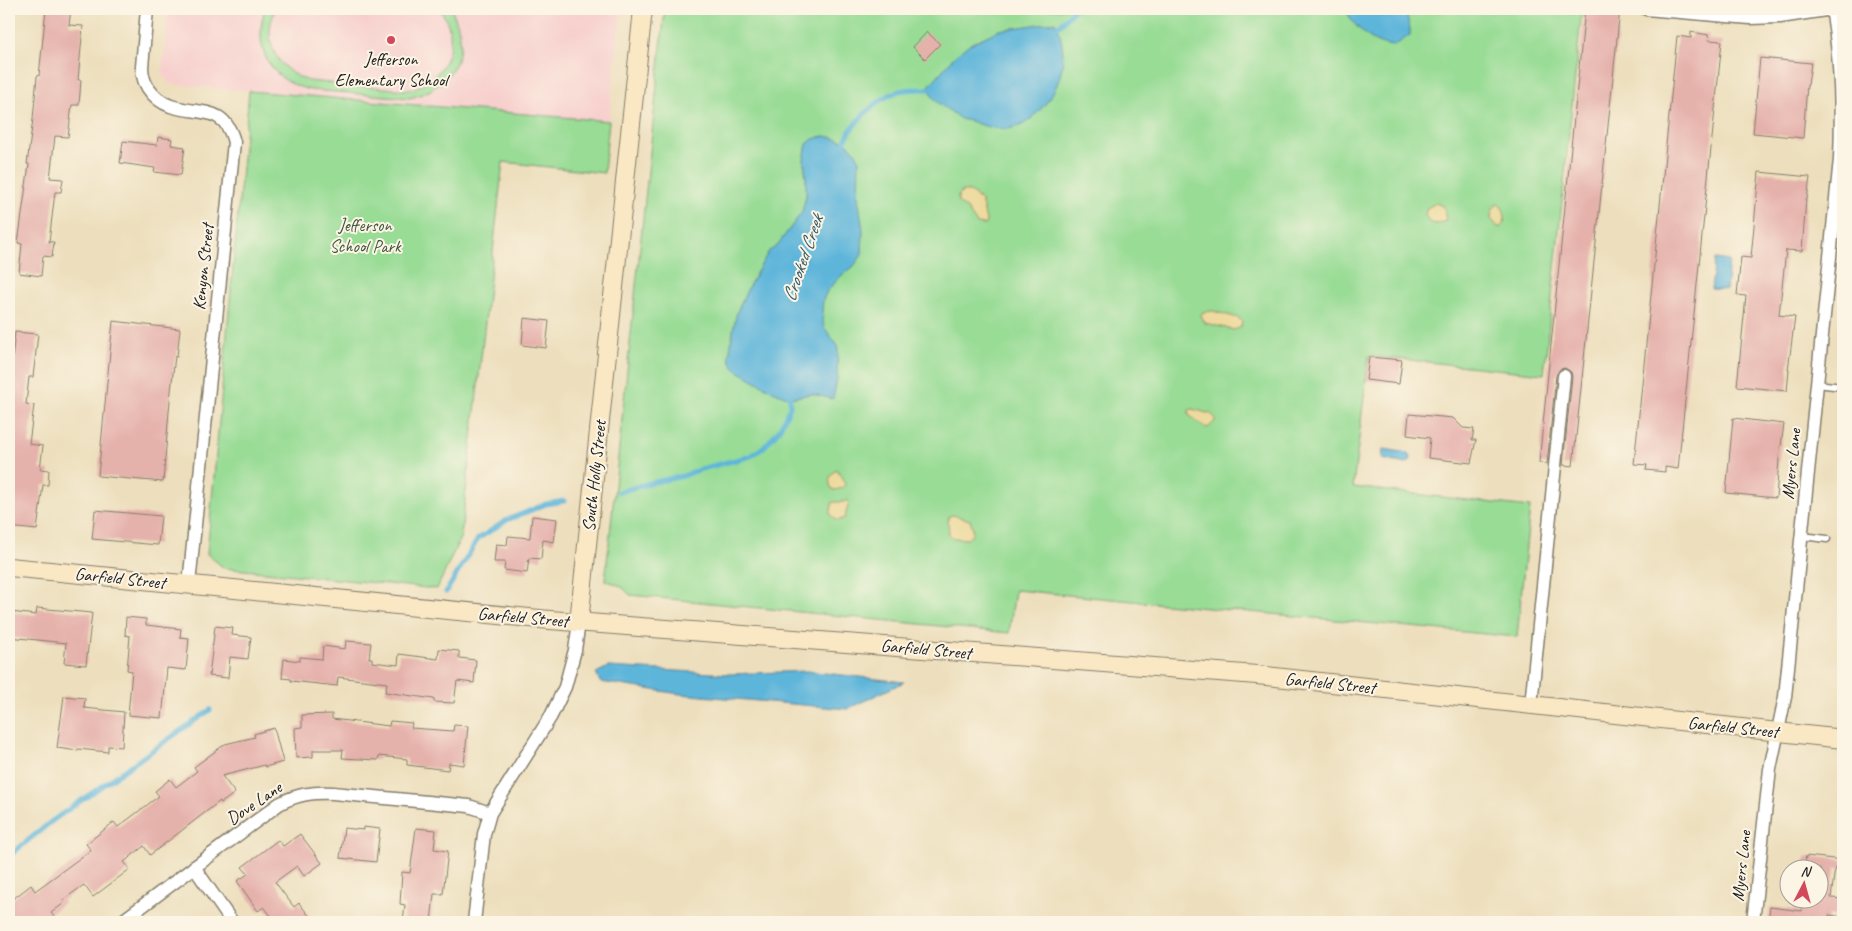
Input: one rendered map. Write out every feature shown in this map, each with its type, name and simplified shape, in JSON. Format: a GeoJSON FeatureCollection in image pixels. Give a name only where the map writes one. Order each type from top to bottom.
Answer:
{"type":"FeatureCollection","features":[{"type":"Feature","properties":{"kind":"main road","name":"South Holly Street"},"geometry":{"type":"LineString","coordinates":[[579,622],[643,9]]}},
{"type":"Feature","properties":{"kind":"main road","name":"Garfield Street"},"geometry":{"type":"LineString","coordinates":[[9,567],[579,622],[1257,675],[1843,739]]}},
{"type":"Feature","properties":{"kind":"street","name":"Kenyon Street"},"geometry":{"type":"LineString","coordinates":[[147,9],[142,74],[148,88],[155,96],[170,106],[201,111],[219,117],[231,132],[234,142],[189,584]]}},
{"type":"Feature","properties":{"kind":"street"},"geometry":{"type":"LineString","coordinates":[[1646,9],[1780,17],[1832,9]]}},
{"type":"Feature","properties":{"kind":"street","name":"Myers Lane"},"geometry":{"type":"LineString","coordinates":[[1753,922],[1770,769],[1785,697],[1840,183],[1841,71],[1832,9]]}},
{"type":"Feature","properties":{"kind":"street"},"geometry":{"type":"LineString","coordinates":[[1531,705],[1564,376]]}},
{"type":"Feature","properties":{"kind":"street","name":"South Holly Street"},"geometry":{"type":"LineString","coordinates":[[474,922],[484,834],[490,814],[551,716],[565,687],[575,650],[579,622]]}},
{"type":"Feature","properties":{"kind":"street","name":"Dove Lane"},"geometry":{"type":"LineString","coordinates":[[121,922],[279,804],[301,795],[314,792],[333,793],[469,806],[490,814]]}},
{"type":"Feature","properties":{"kind":"street"},"geometry":{"type":"LineString","coordinates":[[194,867],[232,922]]}},
{"type":"Feature","properties":{"kind":"lane"},"geometry":{"type":"LineString","coordinates":[[1817,384],[1842,387]]}},
{"type":"Feature","properties":{"kind":"lane"},"geometry":{"type":"LineString","coordinates":[[1802,536],[1827,539]]}},
{"type":"Feature","properties":{"kind":"shaded area","name":"Jefferson Elementary School"},"geometry":{"type":"Polygon","coordinates":[[[169,9],[621,9],[609,121],[169,84],[162,72],[169,9]]]}},
{"type":"Feature","properties":{"kind":"green space"},"geometry":{"type":"Polygon","coordinates":[[[265,9],[276,9],[270,32],[274,52],[280,62],[288,70],[309,81],[406,90],[419,86],[440,70],[450,46],[447,21],[439,9],[451,9],[460,38],[459,52],[448,76],[425,93],[410,98],[311,90],[297,86],[285,79],[275,71],[268,61],[263,50],[261,37],[265,9]]]}},
{"type":"Feature","properties":{"kind":"green space"},"geometry":{"type":"Polygon","coordinates":[[[665,9],[1582,9],[1544,374],[1369,356],[1353,487],[1530,507],[1517,637],[1015,590],[1009,633],[630,595],[619,585],[605,581],[665,9]]]}},
{"type":"Feature","properties":{"kind":"green space","name":"Jefferson School Park"},"geometry":{"type":"Polygon","coordinates":[[[249,91],[609,121],[604,173],[503,162],[461,536],[437,589],[224,568],[207,554],[249,91]]]}},
{"type":"Feature","properties":{"kind":"sand"},"geometry":{"type":"Polygon","coordinates":[[[963,191],[970,192],[981,200],[986,220],[985,225],[977,224],[966,208],[958,203],[958,196],[963,191]]]}},
{"type":"Feature","properties":{"kind":"sand"},"geometry":{"type":"Polygon","coordinates":[[[1436,203],[1444,207],[1446,221],[1436,224],[1430,223],[1425,215],[1427,208],[1436,203]]]}},
{"type":"Feature","properties":{"kind":"sand"},"geometry":{"type":"Polygon","coordinates":[[[1497,204],[1500,205],[1505,213],[1505,219],[1501,227],[1498,227],[1491,219],[1492,211],[1497,204]]]}},
{"type":"Feature","properties":{"kind":"sand"},"geometry":{"type":"Polygon","coordinates":[[[1213,311],[1238,318],[1242,321],[1241,327],[1234,330],[1205,323],[1201,315],[1203,312],[1213,311]]]}},
{"type":"Feature","properties":{"kind":"sand"},"geometry":{"type":"Polygon","coordinates":[[[1192,409],[1211,414],[1215,421],[1205,428],[1189,415],[1189,410],[1192,409]]]}},
{"type":"Feature","properties":{"kind":"sand"},"geometry":{"type":"Polygon","coordinates":[[[836,469],[845,484],[843,488],[835,490],[830,486],[829,481],[836,469]]]}},
{"type":"Feature","properties":{"kind":"sand"},"geometry":{"type":"Polygon","coordinates":[[[849,501],[845,518],[837,521],[830,514],[833,502],[844,502],[849,501]]]}},
{"type":"Feature","properties":{"kind":"sand"},"geometry":{"type":"Polygon","coordinates":[[[953,515],[970,520],[973,530],[968,539],[954,538],[949,535],[949,516],[953,515]]]}},
{"type":"Feature","properties":{"kind":"water"},"geometry":{"type":"Polygon","coordinates":[[[1345,9],[1405,9],[1410,35],[1394,46],[1378,42],[1359,29],[1345,9]]]}},
{"type":"Feature","properties":{"kind":"water"},"geometry":{"type":"Polygon","coordinates":[[[1055,22],[1060,34],[1063,57],[1059,80],[1048,101],[1024,124],[1009,129],[1002,129],[961,119],[933,98],[929,86],[953,58],[968,45],[999,30],[1055,22]]]}},
{"type":"Feature","properties":{"kind":"water"},"geometry":{"type":"Polygon","coordinates":[[[824,136],[835,138],[850,145],[859,160],[858,196],[863,231],[862,255],[853,267],[842,275],[827,291],[823,300],[824,327],[838,346],[837,379],[833,399],[812,394],[789,398],[738,371],[732,365],[729,357],[737,312],[749,286],[769,251],[776,247],[802,212],[806,196],[804,159],[807,144],[813,139],[824,136]]]}},
{"type":"Feature","properties":{"kind":"water"},"geometry":{"type":"Polygon","coordinates":[[[1715,259],[1729,261],[1726,290],[1711,289],[1715,259]]]}},
{"type":"Feature","properties":{"kind":"water"},"geometry":{"type":"Polygon","coordinates":[[[1384,449],[1408,453],[1411,457],[1410,461],[1406,464],[1382,459],[1384,449]]]}},
{"type":"Feature","properties":{"kind":"water"},"geometry":{"type":"Polygon","coordinates":[[[608,667],[729,674],[807,671],[904,682],[847,709],[680,694],[600,682],[596,673],[608,667]]]}},
{"type":"Feature","properties":{"kind":"building"},"geometry":{"type":"Polygon","coordinates":[[[46,9],[71,9],[69,25],[83,26],[78,80],[81,80],[79,105],[72,105],[68,137],[55,136],[50,178],[63,179],[61,192],[55,192],[49,242],[54,242],[52,257],[43,256],[41,276],[19,273],[22,244],[18,243],[29,164],[27,164],[46,9]]]}},
{"type":"Feature","properties":{"kind":"building"},"geometry":{"type":"Polygon","coordinates":[[[1585,9],[1620,9],[1573,466],[1563,465],[1572,377],[1571,372],[1565,368],[1560,369],[1556,375],[1547,464],[1539,463],[1585,9]]]}},
{"type":"Feature","properties":{"kind":"building"},"geometry":{"type":"Polygon","coordinates":[[[927,32],[940,44],[925,59],[913,47],[927,32]]]}},
{"type":"Feature","properties":{"kind":"building"},"geometry":{"type":"Polygon","coordinates":[[[1691,32],[1709,35],[1708,40],[1722,41],[1678,469],[1665,467],[1665,472],[1646,470],[1647,465],[1634,464],[1677,36],[1691,38],[1691,32]]]}},
{"type":"Feature","properties":{"kind":"building"},"geometry":{"type":"Polygon","coordinates":[[[1760,58],[1811,63],[1807,85],[1803,138],[1753,133],[1760,58]]]}},
{"type":"Feature","properties":{"kind":"building"},"geometry":{"type":"Polygon","coordinates":[[[158,137],[172,139],[171,145],[185,147],[181,175],[154,172],[155,168],[120,163],[123,141],[157,145],[158,137]]]}},
{"type":"Feature","properties":{"kind":"building"},"geometry":{"type":"Polygon","coordinates":[[[1759,172],[1810,177],[1806,199],[1802,251],[1786,250],[1779,315],[1795,317],[1787,391],[1737,386],[1746,296],[1737,295],[1741,257],[1751,258],[1759,172]]]}},
{"type":"Feature","properties":{"kind":"building"},"geometry":{"type":"Polygon","coordinates":[[[524,318],[549,321],[546,348],[522,345],[524,318]]]}},
{"type":"Feature","properties":{"kind":"building"},"geometry":{"type":"Polygon","coordinates":[[[113,321],[180,329],[170,400],[163,482],[98,476],[113,321]]]}},
{"type":"Feature","properties":{"kind":"building"},"geometry":{"type":"Polygon","coordinates":[[[15,332],[38,334],[33,377],[29,377],[26,404],[34,405],[29,444],[43,446],[40,469],[49,470],[48,485],[43,485],[37,530],[9,527],[9,388],[15,332]]]}},
{"type":"Feature","properties":{"kind":"building"},"geometry":{"type":"Polygon","coordinates":[[[1369,357],[1402,360],[1399,384],[1366,380],[1369,357]]]}},
{"type":"Feature","properties":{"kind":"building"},"geometry":{"type":"Polygon","coordinates":[[[1409,414],[1453,418],[1463,428],[1474,429],[1472,440],[1476,440],[1471,463],[1428,458],[1430,438],[1407,435],[1409,414]]]}},
{"type":"Feature","properties":{"kind":"building"},"geometry":{"type":"Polygon","coordinates":[[[1733,418],[1784,424],[1780,446],[1776,498],[1726,493],[1733,418]]]}},
{"type":"Feature","properties":{"kind":"building"},"geometry":{"type":"Polygon","coordinates":[[[95,510],[161,516],[158,545],[92,539],[95,510]]]}},
{"type":"Feature","properties":{"kind":"building"},"geometry":{"type":"Polygon","coordinates":[[[532,516],[557,519],[554,542],[543,540],[541,559],[529,558],[527,573],[504,570],[505,562],[494,562],[496,544],[507,545],[508,536],[530,538],[532,516]]]}},
{"type":"Feature","properties":{"kind":"building"},"geometry":{"type":"Polygon","coordinates":[[[37,608],[92,613],[86,665],[64,663],[66,643],[9,637],[10,612],[36,615],[37,608]]]}},
{"type":"Feature","properties":{"kind":"building"},"geometry":{"type":"Polygon","coordinates":[[[126,617],[146,619],[146,625],[181,629],[180,637],[189,638],[186,670],[167,668],[162,718],[128,715],[132,671],[127,670],[130,636],[125,635],[126,617]]]}},
{"type":"Feature","properties":{"kind":"building"},"geometry":{"type":"Polygon","coordinates":[[[215,626],[233,628],[232,635],[251,637],[248,659],[230,657],[228,678],[209,676],[215,626]]]}},
{"type":"Feature","properties":{"kind":"building"},"geometry":{"type":"Polygon","coordinates":[[[346,641],[371,643],[369,658],[372,658],[372,662],[398,665],[399,654],[438,659],[439,649],[459,651],[459,658],[476,660],[474,683],[457,681],[454,703],[434,702],[434,699],[385,692],[387,683],[338,677],[337,686],[291,681],[291,679],[282,678],[284,659],[300,661],[300,657],[322,659],[323,646],[345,649],[346,641]]]}},
{"type":"Feature","properties":{"kind":"building"},"geometry":{"type":"Polygon","coordinates":[[[64,696],[85,698],[84,708],[124,712],[122,747],[108,746],[108,752],[57,748],[64,696]]]}},
{"type":"Feature","properties":{"kind":"building"},"geometry":{"type":"Polygon","coordinates":[[[332,714],[332,719],[389,726],[390,721],[412,723],[411,728],[453,731],[454,725],[468,726],[464,765],[449,763],[448,770],[407,765],[407,759],[379,756],[378,760],[342,758],[343,750],[313,750],[313,757],[296,758],[295,728],[302,727],[302,715],[332,714]]]}},
{"type":"Feature","properties":{"kind":"building"},"geometry":{"type":"Polygon","coordinates":[[[274,728],[283,762],[222,776],[235,793],[221,803],[220,801],[150,855],[144,846],[124,862],[130,869],[93,897],[84,885],[63,900],[64,903],[51,913],[59,922],[9,922],[9,902],[31,885],[35,891],[91,850],[86,844],[114,822],[118,827],[159,796],[155,791],[170,779],[176,787],[197,771],[194,767],[225,744],[255,737],[254,734],[274,728]]]}},
{"type":"Feature","properties":{"kind":"building"},"geometry":{"type":"Polygon","coordinates":[[[363,827],[380,829],[376,862],[340,858],[344,828],[363,830],[363,827]]]}},
{"type":"Feature","properties":{"kind":"building"},"geometry":{"type":"Polygon","coordinates":[[[416,828],[436,830],[434,849],[448,851],[443,894],[434,894],[431,922],[403,922],[405,905],[400,904],[402,872],[410,873],[416,828]]]}},
{"type":"Feature","properties":{"kind":"building"},"geometry":{"type":"Polygon","coordinates":[[[300,834],[322,863],[304,876],[297,866],[275,882],[294,907],[299,903],[314,922],[276,922],[264,907],[258,911],[237,881],[248,874],[242,867],[278,840],[283,846],[300,834]]]}},
{"type":"Feature","properties":{"kind":"building"},"geometry":{"type":"Polygon","coordinates":[[[1806,856],[1824,858],[1806,858],[1806,856]]]}},
{"type":"Feature","properties":{"kind":"building"},"geometry":{"type":"Polygon","coordinates":[[[1830,859],[1843,860],[1843,868],[1835,868],[1831,898],[1843,899],[1843,917],[1829,915],[1828,922],[1768,922],[1770,907],[1802,911],[1802,908],[1830,908],[1830,859]]]}},
{"type":"Feature","properties":{"kind":"waterway","name":"Crooked Creek"},"geometry":{"type":"LineString","coordinates":[[1054,31],[1075,9]]}},
{"type":"Feature","properties":{"kind":"waterway","name":"Crooked Creek"},"geometry":{"type":"LineString","coordinates":[[842,148],[857,122],[881,100],[903,90],[935,89]]}},
{"type":"Feature","properties":{"kind":"waterway","name":"Crooked Creek"},"geometry":{"type":"LineString","coordinates":[[619,492],[751,456],[765,446],[779,430],[790,407],[790,391]]}},
{"type":"Feature","properties":{"kind":"waterway"},"geometry":{"type":"LineString","coordinates":[[446,592],[478,539],[507,520],[546,504],[564,501]]}},
{"type":"Feature","properties":{"kind":"waterway"},"geometry":{"type":"LineString","coordinates":[[9,856],[52,821],[210,710]]}},
{"type":"Feature","properties":{"kind":"place","name":"Jefferson Elementary School"},"geometry":{"type":"Point","coordinates":[391,40]}}]}
